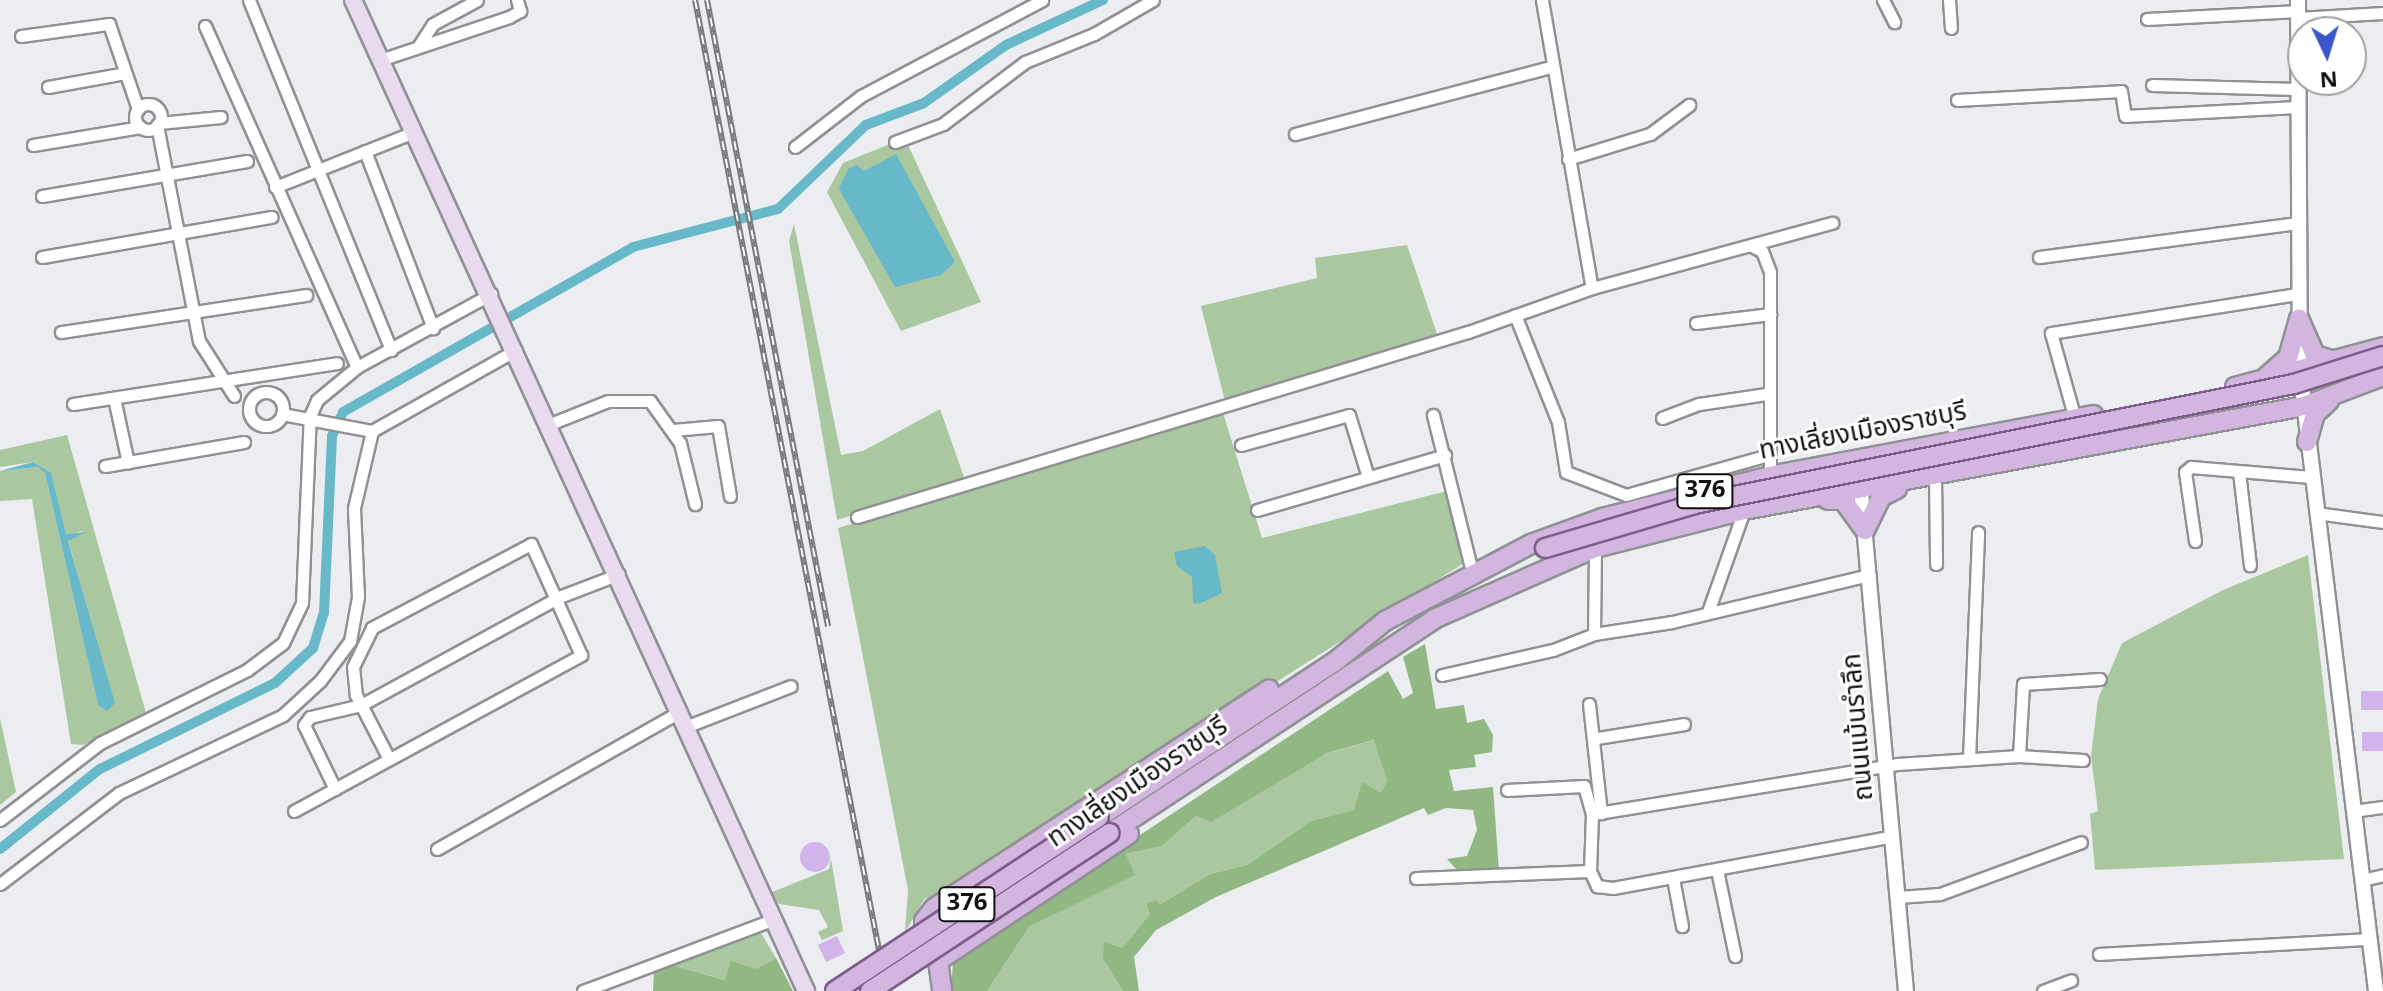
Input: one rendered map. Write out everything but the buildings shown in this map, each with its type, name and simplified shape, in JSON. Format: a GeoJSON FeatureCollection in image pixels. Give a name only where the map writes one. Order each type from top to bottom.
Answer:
{"type":"FeatureCollection","features":[{"type":"Feature","properties":{"kind":"main road"},"geometry":{"type":"LineString","coordinates":[[353,0],[494,298],[806,991]]}},
{"type":"Feature","properties":{"kind":"main road"},"geometry":{"type":"LineString","coordinates":[[2299,319],[2315,355],[2337,362]]}},
{"type":"Feature","properties":{"kind":"main road"},"geometry":{"type":"LineString","coordinates":[[2258,382],[2288,358],[2299,319]]}},
{"type":"Feature","properties":{"kind":"main road","name":"ทางเลี่ยงเมืองราชบุรี"},"geometry":{"type":"LineString","coordinates":[[835,991],[1337,660],[1385,621],[1472,571],[1602,518],[1770,476],[2258,382],[2383,347]]}},
{"type":"Feature","properties":{"kind":"main road","name":"ทางเลี่ยงเมืองราชบุรี"},"geometry":{"type":"LineString","coordinates":[[1337,660],[1547,553],[1664,511],[2294,384],[2383,356]]}},
{"type":"Feature","properties":{"kind":"main road","name":"ทางเลี่ยงเมืองราชบุรี"},"geometry":{"type":"LineString","coordinates":[[870,991],[1388,648],[1547,553],[1698,514],[2293,395],[2383,367]]}},
{"type":"Feature","properties":{"kind":"main road","name":"ทางเลี่ยงเมืองราชบุรี"},"geometry":{"type":"LineString","coordinates":[[1434,619],[1595,548],[1744,510],[1910,482],[2304,406],[2335,397],[2383,376]]}},
{"type":"Feature","properties":{"kind":"main road"},"geometry":{"type":"LineString","coordinates":[[2307,442],[2315,414],[2335,397]]}},
{"type":"Feature","properties":{"kind":"main road"},"geometry":{"type":"LineString","coordinates":[[2271,412],[2286,417],[2307,442]]}},
{"type":"Feature","properties":{"kind":"main road"},"geometry":{"type":"LineString","coordinates":[[1806,500],[1843,500],[1865,530],[1881,497],[1910,482]]}},
{"type":"Feature","properties":{"kind":"main road"},"geometry":{"type":"LineString","coordinates":[[942,991],[938,961],[925,939],[924,921],[934,908],[1385,621]]}},
{"type":"Feature","properties":{"kind":"main road"},"geometry":{"type":"LineString","coordinates":[[938,961],[1257,750],[1388,648]]}},
{"type":"Feature","properties":{"kind":"street"},"geometry":{"type":"LineString","coordinates":[[249,0],[391,350]]}},
{"type":"Feature","properties":{"kind":"street"},"geometry":{"type":"LineString","coordinates":[[418,47],[433,24],[477,0]]}},
{"type":"Feature","properties":{"kind":"street"},"geometry":{"type":"LineString","coordinates":[[380,60],[418,47],[444,44],[518,13],[517,0]]}},
{"type":"Feature","properties":{"kind":"street"},"geometry":{"type":"LineString","coordinates":[[795,147],[861,96],[1042,0]]}},
{"type":"Feature","properties":{"kind":"street"},"geometry":{"type":"LineString","coordinates":[[895,142],[943,124],[1025,62],[1094,34],[1153,0]]}},
{"type":"Feature","properties":{"kind":"street"},"geometry":{"type":"LineString","coordinates":[[1542,0],[1550,67],[1592,288]]}},
{"type":"Feature","properties":{"kind":"street"},"geometry":{"type":"LineString","coordinates":[[1883,0],[1894,22]]}},
{"type":"Feature","properties":{"kind":"street"},"geometry":{"type":"LineString","coordinates":[[1949,0],[1951,28]]}},
{"type":"Feature","properties":{"kind":"street"},"geometry":{"type":"LineString","coordinates":[[2147,19],[2298,10],[2383,13]]}},
{"type":"Feature","properties":{"kind":"street"},"geometry":{"type":"LineString","coordinates":[[21,36],[109,24],[138,109],[140,127]]}},
{"type":"Feature","properties":{"kind":"street"},"geometry":{"type":"LineString","coordinates":[[205,26],[357,367]]}},
{"type":"Feature","properties":{"kind":"street"},"geometry":{"type":"LineString","coordinates":[[1295,134],[1550,67]]}},
{"type":"Feature","properties":{"kind":"street"},"geometry":{"type":"LineString","coordinates":[[48,87],[125,73]]}},
{"type":"Feature","properties":{"kind":"street"},"geometry":{"type":"LineString","coordinates":[[2152,85],[2287,89]]}},
{"type":"Feature","properties":{"kind":"street"},"geometry":{"type":"LineString","coordinates":[[1957,100],[2121,91],[2125,116],[2297,107]]}},
{"type":"Feature","properties":{"kind":"street"},"geometry":{"type":"LineString","coordinates":[[2297,96],[2300,370],[2376,991]]}},
{"type":"Feature","properties":{"kind":"street"},"geometry":{"type":"LineString","coordinates":[[1568,159],[1650,134],[1689,105]]}},
{"type":"Feature","properties":{"kind":"street"},"geometry":{"type":"LineString","coordinates":[[138,109],[155,106],[199,341],[219,379],[252,417],[265,426],[282,414],[310,416],[372,431],[516,348]]}},
{"type":"Feature","properties":{"kind":"street"},"geometry":{"type":"LineString","coordinates":[[33,145],[221,117]]}},
{"type":"Feature","properties":{"kind":"street"},"geometry":{"type":"LineString","coordinates":[[275,187],[414,132]]}},
{"type":"Feature","properties":{"kind":"street"},"geometry":{"type":"LineString","coordinates":[[365,151],[433,328]]}},
{"type":"Feature","properties":{"kind":"street"},"geometry":{"type":"LineString","coordinates":[[42,196],[247,161]]}},
{"type":"Feature","properties":{"kind":"street"},"geometry":{"type":"LineString","coordinates":[[42,257],[272,217]]}},
{"type":"Feature","properties":{"kind":"street"},"geometry":{"type":"LineString","coordinates":[[857,517],[1515,315],[1592,288],[1832,223]]}},
{"type":"Feature","properties":{"kind":"street"},"geometry":{"type":"LineString","coordinates":[[2039,257],[2298,223]]}},
{"type":"Feature","properties":{"kind":"street"},"geometry":{"type":"LineString","coordinates":[[1752,246],[1768,260],[1770,314],[1766,394],[1770,476]]}},
{"type":"Feature","properties":{"kind":"street"},"geometry":{"type":"LineString","coordinates":[[2075,419],[2051,333],[2298,294]]}},
{"type":"Feature","properties":{"kind":"street"},"geometry":{"type":"LineString","coordinates":[[61,332],[306,295]]}},
{"type":"Feature","properties":{"kind":"street"},"geometry":{"type":"LineString","coordinates":[[0,820],[100,743],[247,670],[283,643],[302,603],[310,416],[317,400],[357,367],[494,298]]}},
{"type":"Feature","properties":{"kind":"street"},"geometry":{"type":"LineString","coordinates":[[1696,323],[1770,314]]}},
{"type":"Feature","properties":{"kind":"street"},"geometry":{"type":"LineString","coordinates":[[1515,315],[1558,422],[1566,472],[1626,495],[1768,455]]}},
{"type":"Feature","properties":{"kind":"street"},"geometry":{"type":"LineString","coordinates":[[73,404],[337,363]]}},
{"type":"Feature","properties":{"kind":"street"},"geometry":{"type":"LineString","coordinates":[[242,402],[270,392],[279,398],[282,414]]}},
{"type":"Feature","properties":{"kind":"street"},"geometry":{"type":"LineString","coordinates":[[1662,418],[1699,404],[1766,394]]}},
{"type":"Feature","properties":{"kind":"street"},"geometry":{"type":"LineString","coordinates":[[550,424],[630,396],[650,401],[673,430],[695,504]]}},
{"type":"Feature","properties":{"kind":"street"},"geometry":{"type":"LineString","coordinates":[[114,398],[128,463]]}},
{"type":"Feature","properties":{"kind":"street"},"geometry":{"type":"LineString","coordinates":[[1241,445],[1349,415],[1368,477]]}},
{"type":"Feature","properties":{"kind":"street"},"geometry":{"type":"LineString","coordinates":[[1433,415],[1472,571]]}},
{"type":"Feature","properties":{"kind":"street"},"geometry":{"type":"LineString","coordinates":[[673,430],[718,426],[730,496]]}},
{"type":"Feature","properties":{"kind":"street"},"geometry":{"type":"LineString","coordinates":[[0,884],[119,793],[283,715],[320,681],[350,641],[358,597],[354,508],[372,431]]}},
{"type":"Feature","properties":{"kind":"street"},"geometry":{"type":"LineString","coordinates":[[105,466],[244,442]]}},
{"type":"Feature","properties":{"kind":"street"},"geometry":{"type":"LineString","coordinates":[[1257,510],[1445,455]]}},
{"type":"Feature","properties":{"kind":"street","name":"ถนนแม้นรำลึก"},"geometry":{"type":"LineString","coordinates":[[1858,460],[1906,991]]}},
{"type":"Feature","properties":{"kind":"street"},"geometry":{"type":"LineString","coordinates":[[2195,541],[2185,472],[2204,467],[2311,477]]}},
{"type":"Feature","properties":{"kind":"street"},"geometry":{"type":"LineString","coordinates":[[2239,472],[2250,565]]}},
{"type":"Feature","properties":{"kind":"street"},"geometry":{"type":"LineString","coordinates":[[1935,477],[1936,564]]}},
{"type":"Feature","properties":{"kind":"street"},"geometry":{"type":"LineString","coordinates":[[1709,609],[1744,510]]}},
{"type":"Feature","properties":{"kind":"street"},"geometry":{"type":"LineString","coordinates":[[2316,513],[2383,522]]}},
{"type":"Feature","properties":{"kind":"street"},"geometry":{"type":"LineString","coordinates":[[1969,759],[1978,532]]}},
{"type":"Feature","properties":{"kind":"street"},"geometry":{"type":"LineString","coordinates":[[294,811],[581,655],[559,597],[531,544],[372,628],[353,667],[361,705],[389,759]]}},
{"type":"Feature","properties":{"kind":"street"},"geometry":{"type":"LineString","coordinates":[[1594,634],[1595,548]]}},
{"type":"Feature","properties":{"kind":"street"},"geometry":{"type":"LineString","coordinates":[[335,789],[304,725],[310,717],[361,705],[559,597],[619,574]]}},
{"type":"Feature","properties":{"kind":"street"},"geometry":{"type":"LineString","coordinates":[[1442,675],[1541,653],[1594,634],[1672,622],[1709,609],[1869,575]]}},
{"type":"Feature","properties":{"kind":"street"},"geometry":{"type":"LineString","coordinates":[[2019,756],[2023,684],[2100,679]]}},
{"type":"Feature","properties":{"kind":"street"},"geometry":{"type":"LineString","coordinates":[[437,849],[685,718],[791,686]]}},
{"type":"Feature","properties":{"kind":"street"},"geometry":{"type":"LineString","coordinates":[[1589,704],[1597,738],[1596,813],[1590,871],[1597,886],[1613,888],[1673,878],[1893,836]]}},
{"type":"Feature","properties":{"kind":"street"},"geometry":{"type":"LineString","coordinates":[[1597,738],[1684,724]]}},
{"type":"Feature","properties":{"kind":"street"},"geometry":{"type":"LineString","coordinates":[[1596,813],[1887,768],[1969,759],[2019,756],[2083,760]]}},
{"type":"Feature","properties":{"kind":"street"},"geometry":{"type":"LineString","coordinates":[[1507,790],[1584,786],[1596,813]]}},
{"type":"Feature","properties":{"kind":"street"},"geometry":{"type":"LineString","coordinates":[[2353,811],[2383,807]]}},
{"type":"Feature","properties":{"kind":"street"},"geometry":{"type":"LineString","coordinates":[[1898,897],[1940,894],[2081,842]]}},
{"type":"Feature","properties":{"kind":"street"},"geometry":{"type":"LineString","coordinates":[[1717,870],[1735,956]]}},
{"type":"Feature","properties":{"kind":"street"},"geometry":{"type":"LineString","coordinates":[[1416,878],[1590,871]]}},
{"type":"Feature","properties":{"kind":"street"},"geometry":{"type":"LineString","coordinates":[[2362,880],[2383,875]]}},
{"type":"Feature","properties":{"kind":"street"},"geometry":{"type":"LineString","coordinates":[[1673,878],[1682,926]]}},
{"type":"Feature","properties":{"kind":"street"},"geometry":{"type":"LineString","coordinates":[[583,991],[775,919]]}},
{"type":"Feature","properties":{"kind":"street"},"geometry":{"type":"LineString","coordinates":[[2099,954],[2369,939]]}},
{"type":"Feature","properties":{"kind":"street"},"geometry":{"type":"LineString","coordinates":[[2043,991],[2071,980]]}},
{"type":"Feature","properties":{"kind":"green space"},"geometry":{"type":"Polygon","coordinates":[[[895,142],[908,145],[981,302],[901,331],[827,192],[843,163],[895,142]]]}},
{"type":"Feature","properties":{"kind":"green space"},"geometry":{"type":"Polygon","coordinates":[[[794,224],[841,455],[863,451],[940,409],[965,480],[837,520],[789,241],[794,224]]]}},
{"type":"Feature","properties":{"kind":"green space"},"geometry":{"type":"Polygon","coordinates":[[[1407,245],[1437,334],[1225,401],[1201,306],[1317,278],[1315,258],[1407,245]]]}},
{"type":"Feature","properties":{"kind":"green space"},"geometry":{"type":"Polygon","coordinates":[[[1223,413],[1262,538],[1447,491],[1464,563],[939,896],[925,898],[905,932],[908,890],[838,528],[1223,413]]]}},
{"type":"Feature","properties":{"kind":"green space"},"geometry":{"type":"Polygon","coordinates":[[[67,435],[146,713],[83,745],[71,744],[32,499],[0,501],[0,471],[39,467],[45,473],[98,705],[114,703],[68,540],[84,531],[66,535],[51,474],[33,462],[0,467],[0,450],[67,435]]]}},
{"type":"Feature","properties":{"kind":"green space"},"geometry":{"type":"Polygon","coordinates":[[[2308,555],[2344,859],[2095,870],[2090,814],[2098,811],[2091,756],[2098,699],[2122,643],[2223,590],[2308,555]]]}},
{"type":"Feature","properties":{"kind":"green space"},"geometry":{"type":"Polygon","coordinates":[[[1425,644],[1436,709],[1464,705],[1467,723],[1484,719],[1493,735],[1492,752],[1474,755],[1476,767],[1449,770],[1454,791],[1493,787],[1499,871],[1457,870],[1447,859],[1467,856],[1477,830],[1473,810],[1446,808],[1428,815],[1424,808],[1216,897],[1156,930],[1134,957],[1139,991],[1123,991],[1103,959],[1104,942],[1122,948],[1150,914],[1146,904],[1156,900],[1160,905],[1210,874],[1247,865],[1311,821],[1354,810],[1362,782],[1381,793],[1387,781],[1374,740],[1327,753],[1211,822],[1196,816],[1162,846],[1126,854],[1135,875],[1029,927],[987,991],[951,991],[953,962],[966,950],[1388,671],[1403,699],[1413,693],[1403,657],[1425,644]]]}},
{"type":"Feature","properties":{"kind":"green space"},"geometry":{"type":"Polygon","coordinates":[[[0,718],[16,792],[0,805],[0,718]]]}},
{"type":"Feature","properties":{"kind":"green space"},"geometry":{"type":"Polygon","coordinates":[[[1375,740],[1387,781],[1381,794],[1355,810],[1311,821],[1247,865],[1210,874],[1160,906],[1146,904],[1150,914],[1122,948],[1103,959],[1123,991],[987,991],[1029,927],[1134,875],[1126,854],[1162,846],[1196,816],[1328,753],[1375,740]]]}},
{"type":"Feature","properties":{"kind":"green space"},"geometry":{"type":"Polygon","coordinates":[[[831,859],[843,931],[822,940],[818,932],[828,927],[819,910],[779,904],[770,893],[829,869],[831,859]]]}},
{"type":"Feature","properties":{"kind":"green space"},"geometry":{"type":"Polygon","coordinates":[[[760,931],[776,958],[726,980],[675,966],[654,971],[760,931]]]}},
{"type":"Feature","properties":{"kind":"green space"},"geometry":{"type":"Polygon","coordinates":[[[776,958],[793,991],[653,991],[654,971],[675,966],[725,980],[731,961],[755,969],[776,958]]]}},
{"type":"Feature","properties":{"kind":"water"},"geometry":{"type":"Polygon","coordinates":[[[896,154],[955,262],[941,275],[895,287],[839,189],[848,169],[857,165],[864,171],[896,154]]]}},
{"type":"Feature","properties":{"kind":"water"},"geometry":{"type":"Polygon","coordinates":[[[33,462],[51,473],[66,534],[86,532],[68,541],[115,703],[107,711],[98,705],[45,473],[38,467],[0,471],[33,462]]]}},
{"type":"Feature","properties":{"kind":"water"},"geometry":{"type":"Polygon","coordinates":[[[1205,546],[1215,555],[1222,593],[1199,604],[1193,603],[1192,577],[1177,566],[1174,552],[1205,546]]]}},
{"type":"Feature","properties":{"kind":"waterway"},"geometry":{"type":"LineString","coordinates":[[0,849],[100,769],[275,683],[313,648],[324,613],[332,436],[343,412],[633,247],[778,209],[866,125],[924,103],[1006,45],[1103,0]]}},
{"type":"Feature","properties":{"kind":"railway"},"geometry":{"type":"LineString","coordinates":[[695,0],[887,991]]}},
{"type":"Feature","properties":{"kind":"railway"},"geometry":{"type":"LineString","coordinates":[[707,0],[828,626]]}}]}
